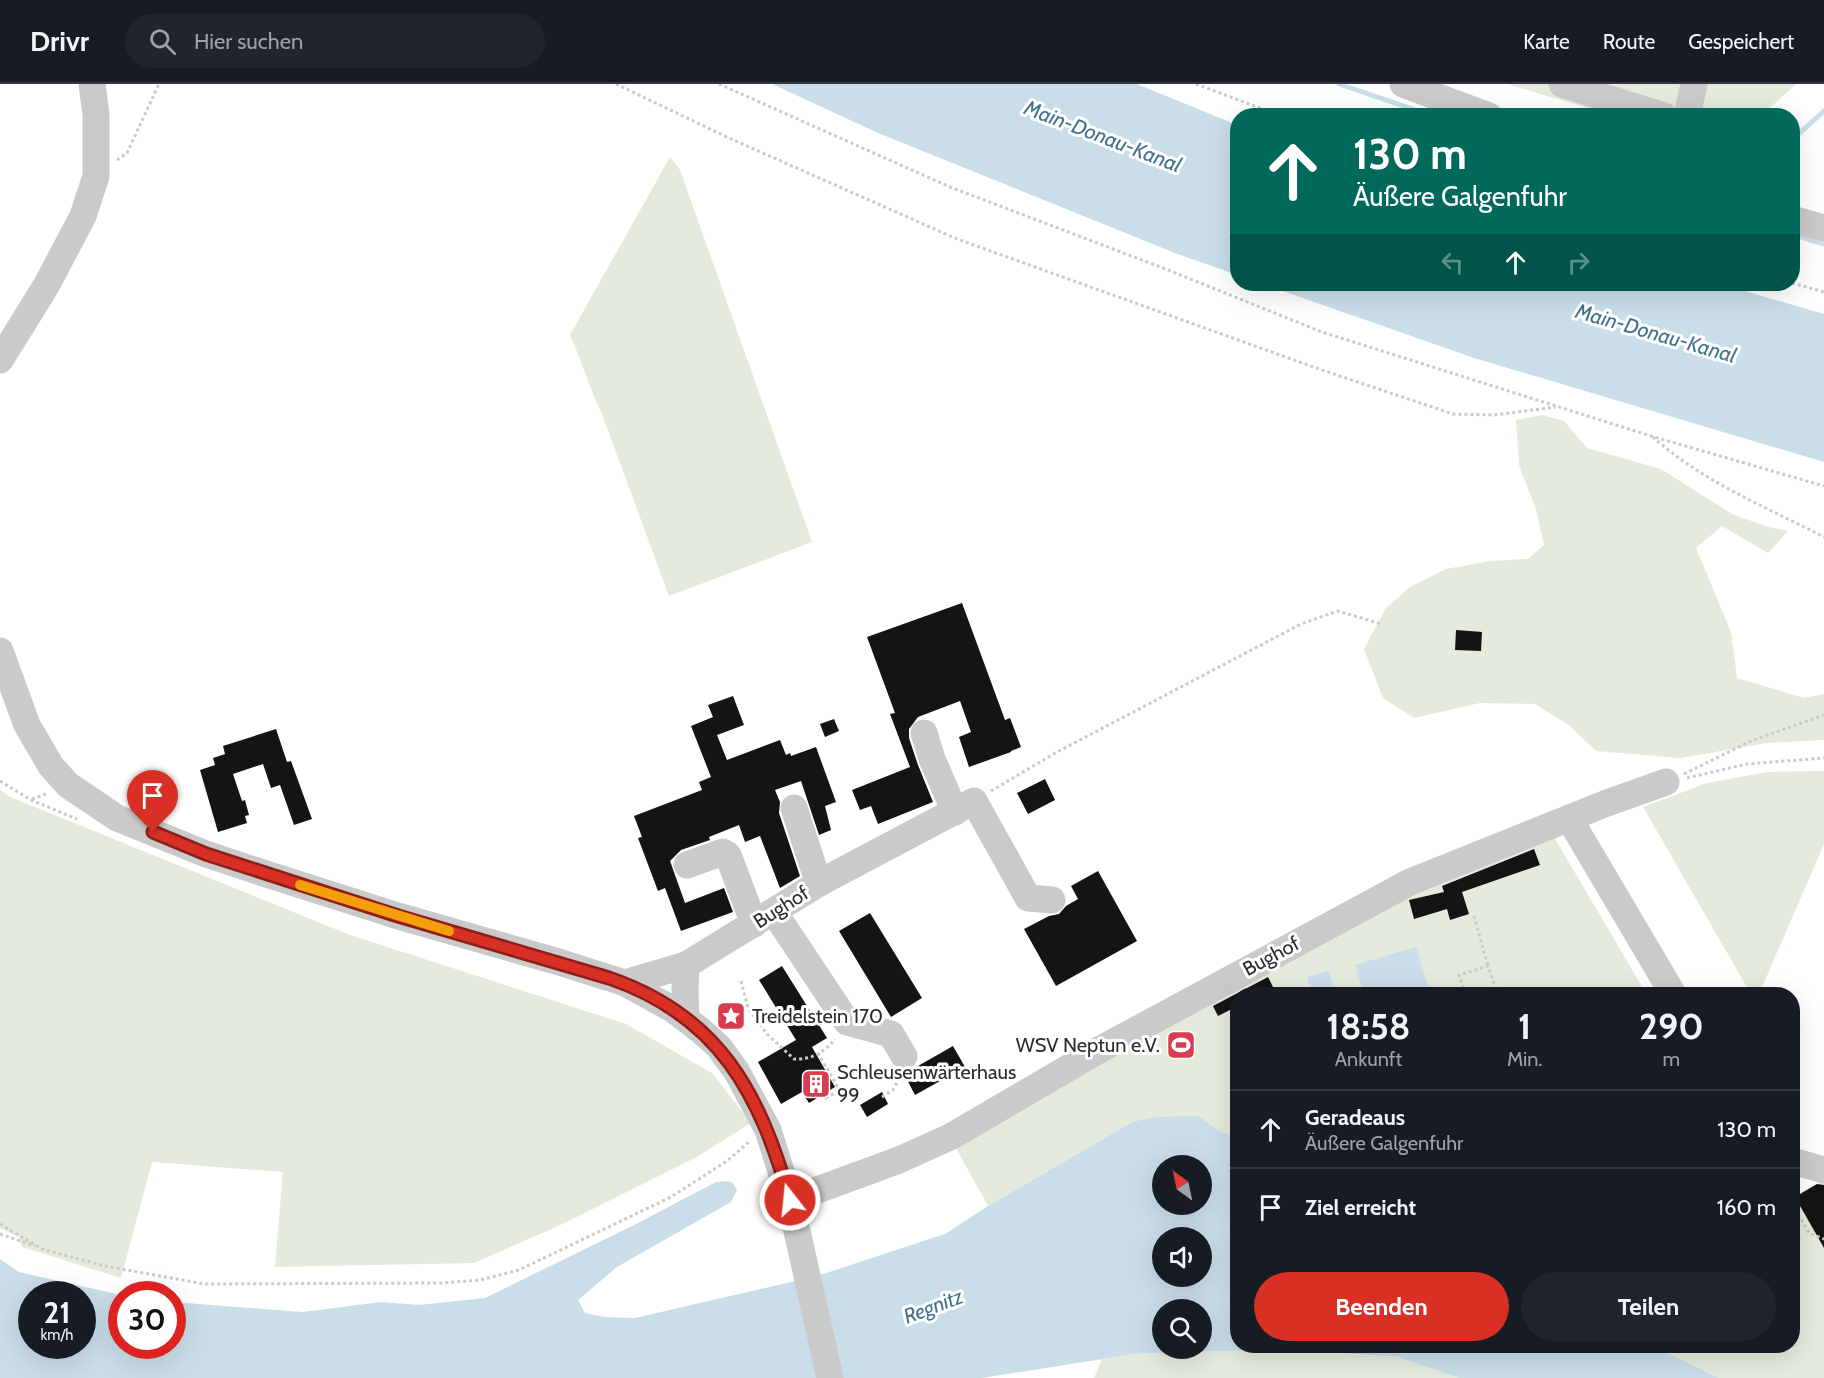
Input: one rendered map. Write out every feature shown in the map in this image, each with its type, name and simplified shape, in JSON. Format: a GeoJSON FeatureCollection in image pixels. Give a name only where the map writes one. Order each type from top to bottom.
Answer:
{"type":"FeatureCollection","features":[{"type":"Feature","properties":{"kind":"street"},"geometry":{"type":"LineString","coordinates":[[0,360],[46,286],[83,216],[96,176],[96,115],[92,84]]}},
{"type":"Feature","properties":{"kind":"street"},"geometry":{"type":"LineString","coordinates":[[1403,84],[1468,108]]}},
{"type":"Feature","properties":{"kind":"street"},"geometry":{"type":"LineString","coordinates":[[1562,84],[1638,108]]}},
{"type":"Feature","properties":{"kind":"street"},"geometry":{"type":"LineString","coordinates":[[1689,108],[1694,84]]}},
{"type":"Feature","properties":{"kind":"street"},"geometry":{"type":"LineString","coordinates":[[1800,221],[1824,228]]}},
{"type":"Feature","properties":{"kind":"street"},"geometry":{"type":"LineString","coordinates":[[0,651],[27,725],[51,766],[68,785],[117,818],[206,854],[254,870],[398,916],[625,983],[686,1018],[719,1047],[737,1072],[768,1130],[790,1200],[830,1378]]}},
{"type":"Feature","properties":{"kind":"street"},"geometry":{"type":"LineString","coordinates":[[924,733],[932,759],[1028,898],[1052,900]]}},
{"type":"Feature","properties":{"kind":"street","name":"Bughof"},"geometry":{"type":"LineString","coordinates":[[790,1200],[899,1160],[952,1136],[1099,1050],[1410,882],[1666,782]]}},
{"type":"Feature","properties":{"kind":"street","name":"Bughof"},"geometry":{"type":"LineString","coordinates":[[625,983],[686,966],[821,882],[965,806]]}},
{"type":"Feature","properties":{"kind":"street"},"geometry":{"type":"LineString","coordinates":[[794,808],[814,869],[821,882]]}},
{"type":"Feature","properties":{"kind":"street"},"geometry":{"type":"LineString","coordinates":[[1569,818],[1669,987]]}},
{"type":"Feature","properties":{"kind":"street"},"geometry":{"type":"LineString","coordinates":[[687,865],[723,852],[728,855],[764,918],[847,1022],[891,1034],[904,1056]]}},
{"type":"Feature","properties":{"kind":"street"},"geometry":{"type":"LineString","coordinates":[[686,966],[686,1018]]}},
{"type":"Feature","properties":{"kind":"street"},"geometry":{"type":"LineString","coordinates":[[1800,1163],[1824,1170]]}},
{"type":"Feature","properties":{"kind":"path"},"geometry":{"type":"LineString","coordinates":[[96,176],[127,153],[159,84]]}},
{"type":"Feature","properties":{"kind":"path"},"geometry":{"type":"LineString","coordinates":[[616,84],[729,138],[957,239],[1330,373],[1453,414],[1494,415],[1557,406]]}},
{"type":"Feature","properties":{"kind":"path"},"geometry":{"type":"LineString","coordinates":[[719,84],[950,187],[1322,332],[1651,436],[1824,486]]}},
{"type":"Feature","properties":{"kind":"path"},"geometry":{"type":"LineString","coordinates":[[1196,84],[1260,108]]}},
{"type":"Feature","properties":{"kind":"path"},"geometry":{"type":"LineString","coordinates":[[1800,285],[1824,292]]}},
{"type":"Feature","properties":{"kind":"path"},"geometry":{"type":"LineString","coordinates":[[1651,436],[1673,456],[1824,537]]}},
{"type":"Feature","properties":{"kind":"path"},"geometry":{"type":"LineString","coordinates":[[965,806],[1057,752],[1301,624],[1338,611],[1382,624]]}},
{"type":"Feature","properties":{"kind":"path"},"geometry":{"type":"LineString","coordinates":[[1666,782],[1751,741],[1824,715]]}},
{"type":"Feature","properties":{"kind":"path"},"geometry":{"type":"LineString","coordinates":[[1666,782],[1747,764],[1824,758]]}},
{"type":"Feature","properties":{"kind":"path"},"geometry":{"type":"LineString","coordinates":[[0,781],[31,800],[84,822]]}},
{"type":"Feature","properties":{"kind":"path"},"geometry":{"type":"LineString","coordinates":[[1474,916],[1496,987]]}},
{"type":"Feature","properties":{"kind":"path"},"geometry":{"type":"LineString","coordinates":[[1463,987],[1459,975],[1488,966]]}},
{"type":"Feature","properties":{"kind":"path"},"geometry":{"type":"LineString","coordinates":[[741,981],[748,1008],[767,1034],[794,1059],[808,1060],[829,1046],[847,1022]]}},
{"type":"Feature","properties":{"kind":"path"},"geometry":{"type":"LineString","coordinates":[[818,1053],[837,1086],[837,1092],[826,1098],[823,1095]]}},
{"type":"Feature","properties":{"kind":"path"},"geometry":{"type":"LineString","coordinates":[[882,1097],[893,1090],[900,1080],[904,1056]]}},
{"type":"Feature","properties":{"kind":"path"},"geometry":{"type":"LineString","coordinates":[[0,1234],[42,1249],[105,1266],[204,1284],[443,1283],[480,1280],[519,1270],[671,1197],[727,1161],[758,1134],[768,1130]]}},
{"type":"Feature","properties":{"kind":"path"},"geometry":{"type":"LineString","coordinates":[[1800,1218],[1809,1233],[1824,1239]]}},
{"type":"Feature","properties":{"kind":"path"},"geometry":{"type":"LineString","coordinates":[[0,1224],[42,1249]]}},
{"type":"Feature","properties":{"kind":"shaded area"},"geometry":{"type":"Polygon","coordinates":[[[1507,84],[1796,84],[1770,108],[1588,108],[1507,84]]]}},
{"type":"Feature","properties":{"kind":"shaded area"},"geometry":{"type":"Polygon","coordinates":[[[670,157],[680,170],[812,542],[669,596],[602,414],[570,335],[670,157]]]}},
{"type":"Feature","properties":{"kind":"shaded area"},"geometry":{"type":"Polygon","coordinates":[[[1542,415],[1564,421],[1587,448],[1661,469],[1732,514],[1768,527],[1788,531],[1768,553],[1722,526],[1696,548],[1731,632],[1737,678],[1804,698],[1824,694],[1824,740],[1767,743],[1681,758],[1596,751],[1570,726],[1535,704],[1480,703],[1414,718],[1383,698],[1364,649],[1386,608],[1410,587],[1446,569],[1491,561],[1528,559],[1544,545],[1536,509],[1519,465],[1516,420],[1542,415]]]}},
{"type":"Feature","properties":{"kind":"shaded area"},"geometry":{"type":"Polygon","coordinates":[[[1824,771],[1824,844],[1762,987],[1747,987],[1643,807],[1707,783],[1767,772],[1824,771]]]}},
{"type":"Feature","properties":{"kind":"shaded area"},"geometry":{"type":"Polygon","coordinates":[[[0,790],[10,797],[350,935],[626,1024],[712,1073],[751,1123],[695,1158],[567,1222],[474,1263],[275,1267],[283,1172],[152,1162],[121,1278],[22,1247],[19,1237],[0,1228],[0,790]]]}},
{"type":"Feature","properties":{"kind":"shaded area","name":"WSV Neptun e.V."},"geometry":{"type":"Polygon","coordinates":[[[1554,837],[1642,987],[1234,987],[1413,889],[1554,837]]]}},
{"type":"Feature","properties":{"kind":"shaded area","name":"WSV Neptun e.V."},"geometry":{"type":"Polygon","coordinates":[[[1230,989],[1230,1135],[1221,1132],[1199,1116],[1132,1122],[988,1206],[952,1141],[1230,989]]]}},
{"type":"Feature","properties":{"kind":"shaded area"},"geometry":{"type":"Polygon","coordinates":[[[1824,1180],[1824,1378],[1719,1378],[1668,1353],[1800,1353],[1800,1193],[1824,1180]]]}},
{"type":"Feature","properties":{"kind":"shaded area"},"geometry":{"type":"Polygon","coordinates":[[[1212,1351],[1230,1351],[1230,1353],[1340,1353],[1397,1357],[1459,1378],[1094,1378],[1102,1359],[1152,1353],[1152,1359],[1212,1359],[1212,1351]]]}},
{"type":"Feature","properties":{"kind":"water","name":"Main-Donau-Kanal"},"geometry":{"type":"Polygon","coordinates":[[[772,84],[1137,84],[1230,122],[1230,273],[1175,253],[878,133],[772,84]]]}},
{"type":"Feature","properties":{"kind":"water","name":"Main-Donau-Kanal"},"geometry":{"type":"Polygon","coordinates":[[[1283,291],[1745,291],[1824,314],[1824,462],[1474,358],[1283,291]]]}},
{"type":"Feature","properties":{"kind":"water"},"geometry":{"type":"Polygon","coordinates":[[[1416,947],[1428,986],[1362,987],[1355,965],[1416,947]]]}},
{"type":"Feature","properties":{"kind":"water"},"geometry":{"type":"Polygon","coordinates":[[[1329,971],[1333,987],[1310,987],[1307,977],[1329,971]]]}},
{"type":"Feature","properties":{"kind":"water","name":"Regnitz"},"geometry":{"type":"Polygon","coordinates":[[[1199,1116],[1221,1132],[1230,1135],[1230,1351],[1212,1351],[1212,1299],[1152,1299],[1152,1353],[1134,1354],[982,1378],[0,1378],[0,1259],[19,1272],[59,1281],[18,1281],[18,1359],[96,1359],[96,1289],[108,1292],[108,1359],[186,1359],[186,1303],[303,1312],[381,1302],[419,1305],[485,1298],[716,1182],[732,1182],[737,1190],[731,1202],[617,1267],[578,1300],[585,1313],[604,1317],[635,1318],[817,1276],[945,1234],[988,1206],[1132,1122],[1157,1117],[1199,1116]]]}},
{"type":"Feature","properties":{"kind":"water"},"geometry":{"type":"Polygon","coordinates":[[[1340,1353],[1668,1353],[1719,1378],[1459,1378],[1397,1357],[1340,1353]]]}},
{"type":"Feature","properties":{"kind":"building"},"geometry":{"type":"Polygon","coordinates":[[[962,603],[1005,720],[1010,718],[1021,747],[969,767],[959,737],[971,732],[960,701],[918,717],[909,729],[909,738],[933,802],[878,824],[871,806],[860,810],[852,790],[910,767],[890,714],[895,713],[867,637],[962,603]]]}},
{"type":"Feature","properties":{"kind":"building"},"geometry":{"type":"Polygon","coordinates":[[[1456,630],[1482,632],[1481,651],[1455,650],[1456,630]]]}},
{"type":"Feature","properties":{"kind":"building"},"geometry":{"type":"Polygon","coordinates":[[[733,696],[744,725],[717,735],[727,760],[780,740],[786,755],[790,753],[791,756],[816,747],[836,802],[825,806],[831,830],[819,835],[801,781],[775,790],[780,802],[779,813],[800,876],[780,888],[760,836],[745,842],[739,825],[709,837],[710,840],[681,850],[670,861],[685,903],[724,888],[733,912],[681,931],[665,888],[658,891],[638,838],[642,837],[634,816],[702,790],[699,782],[711,777],[691,726],[713,717],[708,705],[733,696]]]}},
{"type":"Feature","properties":{"kind":"building"},"geometry":{"type":"Polygon","coordinates":[[[834,719],[839,731],[825,737],[820,724],[834,719]]]}},
{"type":"Feature","properties":{"kind":"building"},"geometry":{"type":"Polygon","coordinates":[[[276,729],[287,762],[291,761],[312,819],[294,825],[280,785],[271,788],[263,764],[233,774],[242,801],[245,800],[249,815],[245,816],[247,823],[218,832],[200,770],[215,765],[213,758],[225,754],[223,746],[276,729]]]}},
{"type":"Feature","properties":{"kind":"building"},"geometry":{"type":"Polygon","coordinates":[[[1045,779],[1055,800],[1028,814],[1017,793],[1045,779]]]}},
{"type":"Feature","properties":{"kind":"building"},"geometry":{"type":"Polygon","coordinates":[[[1534,849],[1540,865],[1462,892],[1469,914],[1450,920],[1447,909],[1414,919],[1409,900],[1444,892],[1442,886],[1534,849]]]}},
{"type":"Feature","properties":{"kind":"building"},"geometry":{"type":"Polygon","coordinates":[[[1098,871],[1137,941],[1056,986],[1024,929],[1049,916],[1059,914],[1066,906],[1078,899],[1071,886],[1098,871]]]}},
{"type":"Feature","properties":{"kind":"building"},"geometry":{"type":"Polygon","coordinates":[[[870,913],[922,998],[891,1017],[839,931],[870,913]]]}},
{"type":"Feature","properties":{"kind":"building"},"geometry":{"type":"Polygon","coordinates":[[[782,966],[827,1038],[812,1047],[835,1087],[809,1103],[802,1092],[781,1104],[758,1062],[796,1040],[759,980],[782,966]]]}},
{"type":"Feature","properties":{"kind":"building"},"geometry":{"type":"Polygon","coordinates":[[[1268,977],[1273,987],[1249,987],[1268,977]]]}},
{"type":"Feature","properties":{"kind":"building"},"geometry":{"type":"Polygon","coordinates":[[[1230,997],[1230,1010],[1218,1016],[1213,1006],[1230,997]]]}},
{"type":"Feature","properties":{"kind":"building"},"geometry":{"type":"Polygon","coordinates":[[[953,1046],[965,1067],[915,1095],[904,1074],[953,1046]]]}},
{"type":"Feature","properties":{"kind":"building"},"geometry":{"type":"Polygon","coordinates":[[[882,1092],[888,1104],[867,1117],[860,1105],[882,1092]]]}},
{"type":"Feature","properties":{"kind":"building"},"geometry":{"type":"Polygon","coordinates":[[[1817,1184],[1824,1185],[1824,1248],[1800,1206],[1800,1194],[1817,1184]]]}},
{"type":"Feature","properties":{"kind":"waterway"},"geometry":{"type":"LineString","coordinates":[[1339,84],[1410,108]]}},
{"type":"Feature","properties":{"kind":"waterway"},"geometry":{"type":"LineString","coordinates":[[1800,133],[1824,111]]}},
{"type":"Feature","properties":{"kind":"waterway"},"geometry":{"type":"LineString","coordinates":[[1800,236],[1824,244]]}},
{"type":"Feature","properties":{"kind":"slow traffic"},"geometry":{"type":"LineString","coordinates":[[300,885],[449,931]]}},
{"type":"Feature","properties":{"kind":"place","name":"Treidelstein 170"},"geometry":{"type":"Point","coordinates":[731,1016]}},
{"type":"Feature","properties":{"kind":"place","name":"WSV Neptun e.V."},"geometry":{"type":"Point","coordinates":[1181,1045]}},
{"type":"Feature","properties":{"kind":"place","name":"Schleusenwärterhaus 99"},"geometry":{"type":"Point","coordinates":[816,1084]}},
{"type":"Feature","properties":{"kind":"route"},"geometry":{"type":"LineString","coordinates":[[153,832],[206,854],[254,870],[398,916],[625,983],[674,1010],[719,1047],[737,1072],[768,1130],[780,1162],[790,1200]]}}]}
